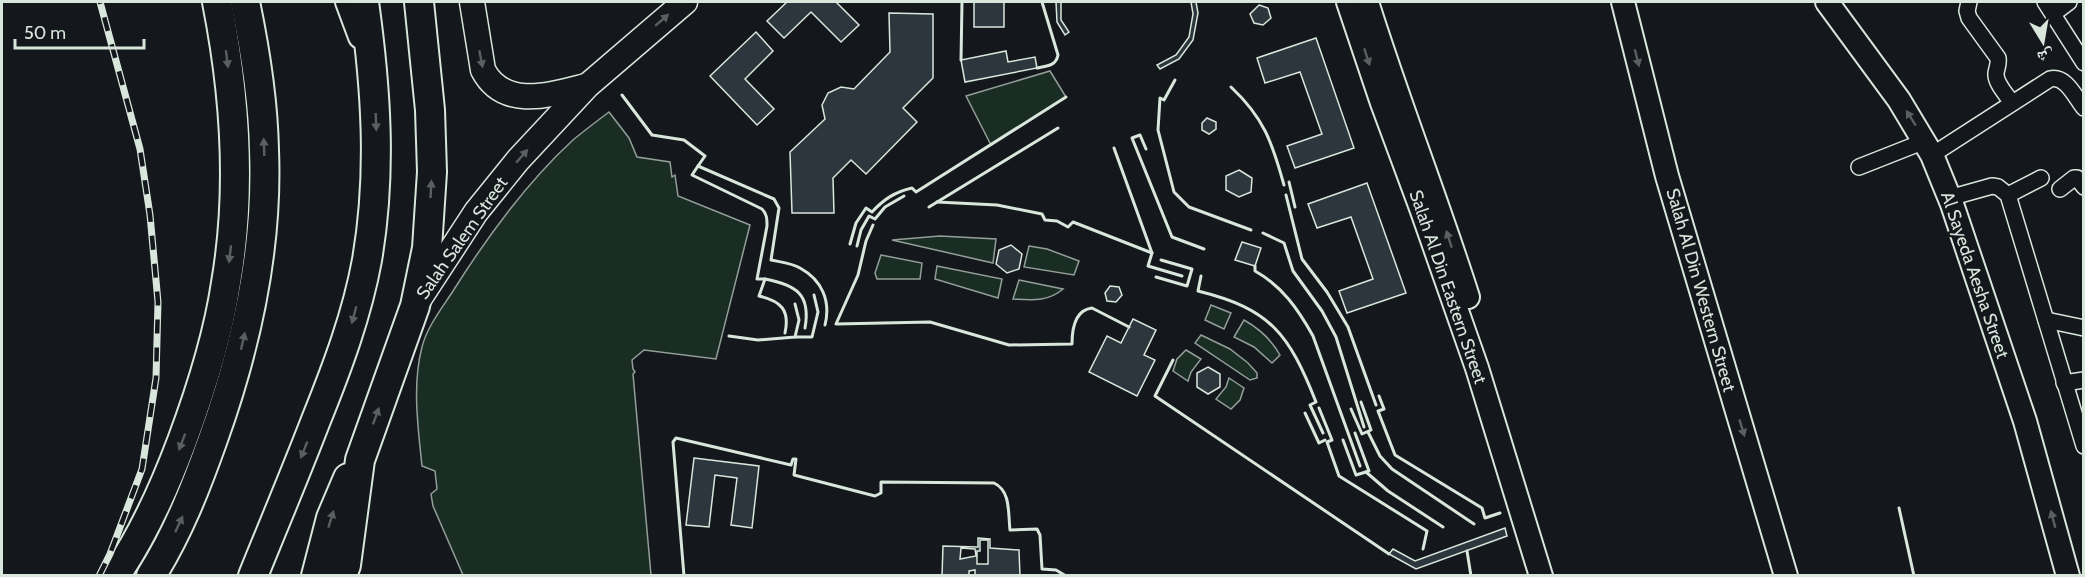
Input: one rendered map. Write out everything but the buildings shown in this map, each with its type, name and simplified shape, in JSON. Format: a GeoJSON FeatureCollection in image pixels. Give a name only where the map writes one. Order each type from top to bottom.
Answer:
{"type":"FeatureCollection","features":[{"type":"Feature","properties":{"kind":"highway"},"geometry":{"type":"LineString","coordinates":[[115,576],[149,521],[193,413],[212,350],[226,283],[233,229],[234,154],[231,93],[217,2]]}},
{"type":"Feature","properties":{"kind":"highway"},"geometry":{"type":"LineString","coordinates":[[151,576],[168,548],[202,469],[239,360],[255,288],[264,212],[264,151],[260,93],[245,2]]}},
{"type":"Feature","properties":{"kind":"highway"},"geometry":{"type":"LineString","coordinates":[[253,576],[334,376],[354,317],[367,260],[375,205],[378,159],[374,78],[364,2]]}},
{"type":"Feature","properties":{"kind":"highway"},"geometry":{"type":"LineString","coordinates":[[415,306],[427,248],[432,172],[430,110],[419,2]]}},
{"type":"Feature","properties":{"kind":"highway","name":"Salah Salem Street"},"geometry":{"type":"LineString","coordinates":[[342,576],[346,565],[360,460],[415,306]]}},
{"type":"Feature","properties":{"kind":"highway"},"geometry":{"type":"LineString","coordinates":[[315,576],[336,502],[360,460]]}},
{"type":"Feature","properties":{"kind":"main road"},"geometry":{"type":"LineString","coordinates":[[347,2],[374,78]]}},
{"type":"Feature","properties":{"kind":"main road"},"geometry":{"type":"LineString","coordinates":[[472,2],[483,70],[487,78],[500,90],[515,96],[534,97],[587,86]]}},
{"type":"Feature","properties":{"kind":"main road","name":"Salah Salem Street"},"geometry":{"type":"LineString","coordinates":[[415,306],[476,212],[518,160],[587,86],[685,2]]}},
{"type":"Feature","properties":{"kind":"main road","name":"Salah Al Din Eastern Street"},"geometry":{"type":"LineString","coordinates":[[1348,2],[1476,368],[1541,576]]}},
{"type":"Feature","properties":{"kind":"main road","name":"Salah Al Din Eastern Street"},"geometry":{"type":"LineString","coordinates":[[1367,2],[1393,83],[1444,222],[1556,576]]}},
{"type":"Feature","properties":{"kind":"main road","name":"Salah Al Din Western Street"},"geometry":{"type":"LineString","coordinates":[[1623,2],[1677,209],[1786,576]]}},
{"type":"Feature","properties":{"kind":"main road","name":"Al Sayeda Aesha Street"},"geometry":{"type":"LineString","coordinates":[[1827,2],[1899,100],[1929,148],[1949,198],[2034,449],[2068,576]]}},
{"type":"Feature","properties":{"kind":"street"},"geometry":{"type":"LineString","coordinates":[[1969,2],[1967,11],[1969,18],[1998,58],[2000,62],[1996,71],[1998,82],[2012,103]]}},
{"type":"Feature","properties":{"kind":"street"},"geometry":{"type":"LineString","coordinates":[[2070,2],[2049,8],[2084,63]]}},
{"type":"Feature","properties":{"kind":"street"},"geometry":{"type":"LineString","coordinates":[[1859,167],[1929,148],[2056,78],[2064,81],[2083,107]]}},
{"type":"Feature","properties":{"kind":"street"},"geometry":{"type":"LineString","coordinates":[[2007,195],[2041,178]]}},
{"type":"Feature","properties":{"kind":"street"},"geometry":{"type":"LineString","coordinates":[[2060,189],[2074,178],[2077,178],[2084,187]]}},
{"type":"Feature","properties":{"kind":"street"},"geometry":{"type":"LineString","coordinates":[[1949,198],[1992,186],[1998,187],[2007,195],[2082,436]]}},
{"type":"Feature","properties":{"kind":"street"},"geometry":{"type":"LineString","coordinates":[[2046,320],[2084,328]]}},
{"type":"Feature","properties":{"kind":"street"},"geometry":{"type":"LineString","coordinates":[[2064,383],[2084,380]]}},
{"type":"Feature","properties":{"kind":"green space"},"geometry":{"type":"Polygon","coordinates":[[[1050,71],[1066,97],[991,145],[966,96],[1050,71]]]}},
{"type":"Feature","properties":{"kind":"green space"},"geometry":{"type":"Polygon","coordinates":[[[609,112],[629,138],[637,157],[670,162],[672,177],[675,175],[678,196],[750,225],[716,359],[644,350],[632,360],[635,372],[633,374],[651,575],[463,575],[433,506],[431,494],[437,489],[435,471],[422,466],[417,376],[424,340],[435,318],[479,251],[523,192],[573,140],[609,112]]]}},
{"type":"Feature","properties":{"kind":"green space"},"geometry":{"type":"Polygon","coordinates":[[[940,236],[996,239],[993,263],[892,240],[940,236]]]}},
{"type":"Feature","properties":{"kind":"green space"},"geometry":{"type":"Polygon","coordinates":[[[1029,246],[1047,249],[1079,261],[1074,275],[1024,267],[1029,246]]]}},
{"type":"Feature","properties":{"kind":"green space"},"geometry":{"type":"Polygon","coordinates":[[[881,255],[922,263],[920,279],[877,279],[875,273],[881,255]]]}},
{"type":"Feature","properties":{"kind":"green space"},"geometry":{"type":"Polygon","coordinates":[[[937,266],[1002,279],[998,298],[935,279],[937,266]]]}},
{"type":"Feature","properties":{"kind":"green space"},"geometry":{"type":"Polygon","coordinates":[[[1019,280],[1063,289],[1046,298],[1013,299],[1019,280]]]}},
{"type":"Feature","properties":{"kind":"green space"},"geometry":{"type":"Polygon","coordinates":[[[1211,305],[1231,313],[1224,329],[1205,320],[1211,305]]]}},
{"type":"Feature","properties":{"kind":"green space"},"geometry":{"type":"Polygon","coordinates":[[[1244,320],[1265,335],[1277,349],[1280,355],[1272,363],[1254,347],[1234,337],[1244,320]]]}},
{"type":"Feature","properties":{"kind":"green space"},"geometry":{"type":"Polygon","coordinates":[[[1201,335],[1230,349],[1248,363],[1257,373],[1257,378],[1250,380],[1195,343],[1201,335]]]}},
{"type":"Feature","properties":{"kind":"green space"},"geometry":{"type":"Polygon","coordinates":[[[1186,350],[1201,359],[1191,372],[1188,381],[1173,371],[1177,359],[1186,350]]]}},
{"type":"Feature","properties":{"kind":"green space"},"geometry":{"type":"Polygon","coordinates":[[[1229,378],[1244,388],[1240,400],[1231,409],[1216,399],[1226,387],[1229,378]]]}},
{"type":"Feature","properties":{"kind":"railway"},"geometry":{"type":"LineString","coordinates":[[99,576],[110,554],[142,469],[156,378],[158,302],[150,215],[140,149],[100,2]]}},
{"type":"Feature","properties":{"kind":"wall"},"geometry":{"type":"LineString","coordinates":[[961,60],[962,2]]}},
{"type":"Feature","properties":{"kind":"wall"},"geometry":{"type":"LineString","coordinates":[[1037,68],[1053,63],[1058,55],[1042,2]]}},
{"type":"Feature","properties":{"kind":"wall"},"geometry":{"type":"LineString","coordinates":[[1175,80],[1164,100],[1160,98],[1158,130],[1174,192],[1189,207],[1251,230]]}},
{"type":"Feature","properties":{"kind":"wall"},"geometry":{"type":"LineString","coordinates":[[1231,87],[1259,120],[1271,143],[1284,185]]}},
{"type":"Feature","properties":{"kind":"wall"},"geometry":{"type":"LineString","coordinates":[[622,95],[652,135],[684,140],[705,156],[698,166],[774,199],[779,208],[771,260],[797,266],[808,273],[819,285],[826,300],[825,325]]}},
{"type":"Feature","properties":{"kind":"wall"},"geometry":{"type":"LineString","coordinates":[[850,244],[856,223],[866,208],[872,212],[895,194],[912,188],[916,192],[1066,97]]}},
{"type":"Feature","properties":{"kind":"wall"},"geometry":{"type":"LineString","coordinates":[[929,207],[1058,128]]}},
{"type":"Feature","properties":{"kind":"wall"},"geometry":{"type":"LineString","coordinates":[[1146,149],[1140,135],[1132,138],[1172,237],[1204,249]]}},
{"type":"Feature","properties":{"kind":"wall"},"geometry":{"type":"LineString","coordinates":[[1114,148],[1152,253]]}},
{"type":"Feature","properties":{"kind":"wall"},"geometry":{"type":"LineString","coordinates":[[698,166],[692,175],[762,209],[765,213],[767,226],[757,279],[765,279],[759,296],[773,301],[782,308],[786,318],[785,333]]}},
{"type":"Feature","properties":{"kind":"wall"},"geometry":{"type":"LineString","coordinates":[[1289,182],[1295,207]]}},
{"type":"Feature","properties":{"kind":"wall"},"geometry":{"type":"LineString","coordinates":[[1286,195],[1302,259],[1327,292],[1348,327],[1376,405]]}},
{"type":"Feature","properties":{"kind":"wall"},"geometry":{"type":"LineString","coordinates":[[857,246],[861,230],[869,216],[875,219],[885,207],[904,196]]}},
{"type":"Feature","properties":{"kind":"wall"},"geometry":{"type":"LineString","coordinates":[[937,202],[997,205],[1042,214],[1045,220],[1057,221],[1068,227],[1073,222],[1152,253],[1148,266],[1182,276]]}},
{"type":"Feature","properties":{"kind":"wall"},"geometry":{"type":"LineString","coordinates":[[873,225],[866,241],[858,275],[836,324],[930,322],[1009,345],[1072,344],[1078,317],[1082,312],[1092,308],[1129,327]]}},
{"type":"Feature","properties":{"kind":"wall"},"geometry":{"type":"LineString","coordinates":[[1263,233],[1284,243],[1293,271],[1322,311],[1336,337],[1364,427]]}},
{"type":"Feature","properties":{"kind":"wall"},"geometry":{"type":"LineString","coordinates":[[1156,277],[1187,286],[1192,269],[1161,260]]}},
{"type":"Feature","properties":{"kind":"wall"},"geometry":{"type":"LineString","coordinates":[[1255,266],[1255,271],[1265,277],[1288,299],[1313,336],[1360,466]]}},
{"type":"Feature","properties":{"kind":"wall"},"geometry":{"type":"LineString","coordinates":[[1201,276],[1198,291],[1243,306],[1260,316],[1286,342],[1316,402],[1310,405],[1323,433]]}},
{"type":"Feature","properties":{"kind":"wall"},"geometry":{"type":"LineString","coordinates":[[765,279],[785,284],[799,293],[806,307],[805,328]]}},
{"type":"Feature","properties":{"kind":"wall"},"geometry":{"type":"LineString","coordinates":[[795,337],[812,337],[818,312],[814,295]]}},
{"type":"Feature","properties":{"kind":"wall"},"geometry":{"type":"LineString","coordinates":[[729,336],[758,340],[795,337],[799,320],[795,304]]}},
{"type":"Feature","properties":{"kind":"wall"},"geometry":{"type":"LineString","coordinates":[[1173,360],[1155,396],[1389,554]]}},
{"type":"Feature","properties":{"kind":"wall"},"geometry":{"type":"LineString","coordinates":[[1379,396],[1384,409],[1378,411],[1395,455],[1482,508],[1485,518],[1500,513]]}},
{"type":"Feature","properties":{"kind":"wall"},"geometry":{"type":"LineString","coordinates":[[1351,409],[1362,434],[1371,430],[1361,402]]}},
{"type":"Feature","properties":{"kind":"wall"},"geometry":{"type":"LineString","coordinates":[[1319,408],[1332,440],[1327,442],[1339,476],[1427,531],[1423,549]]}},
{"type":"Feature","properties":{"kind":"wall"},"geometry":{"type":"LineString","coordinates":[[1305,413],[1319,443],[1325,440]]}},
{"type":"Feature","properties":{"kind":"wall"},"geometry":{"type":"LineString","coordinates":[[1368,432],[1380,456],[1392,469],[1474,524]]}},
{"type":"Feature","properties":{"kind":"wall"},"geometry":{"type":"LineString","coordinates":[[1343,440],[1356,475],[1369,471],[1355,433]]}},
{"type":"Feature","properties":{"kind":"wall"},"geometry":{"type":"LineString","coordinates":[[684,576],[673,442],[676,438],[791,465],[793,459],[796,459],[794,475],[875,496],[881,493],[881,482],[994,483],[1006,497],[1010,530],[1037,529],[1040,535],[1042,569],[1056,570],[1066,576]]}},
{"type":"Feature","properties":{"kind":"wall"},"geometry":{"type":"LineString","coordinates":[[1366,472],[1388,491],[1443,527]]}},
{"type":"Feature","properties":{"kind":"wall"},"geometry":{"type":"LineString","coordinates":[[1899,508],[1914,576]]}},
{"type":"Feature","properties":{"kind":"wall"},"geometry":{"type":"LineString","coordinates":[[1467,551],[1471,576]]}}]}
